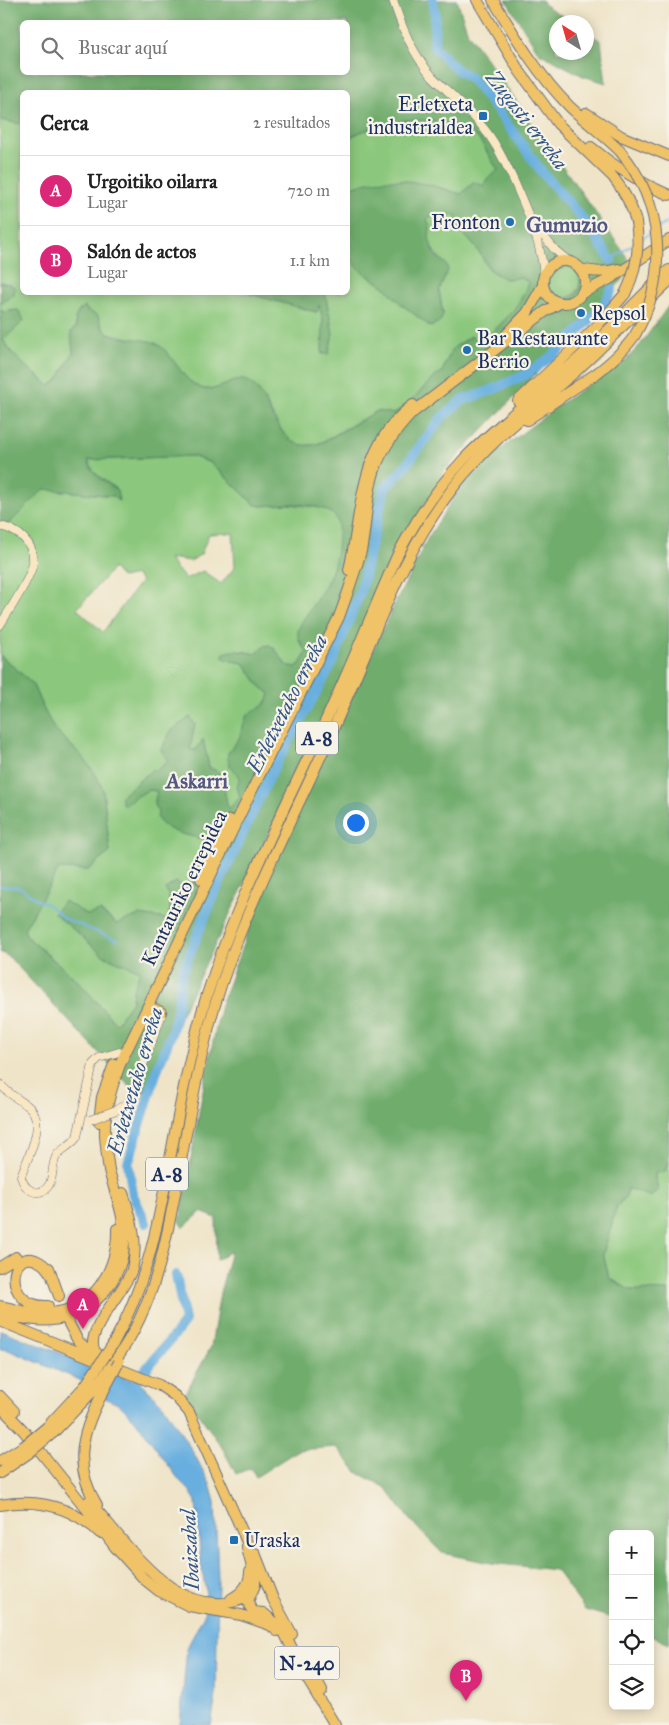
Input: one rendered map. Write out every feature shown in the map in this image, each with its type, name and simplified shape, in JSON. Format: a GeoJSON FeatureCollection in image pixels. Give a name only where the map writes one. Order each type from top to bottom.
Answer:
{"type":"FeatureCollection","features":[{"type":"Feature","properties":{"kind":"highway"},"geometry":{"type":"LineString","coordinates":[[444,483],[469,448],[620,302],[632,281],[638,254],[636,222],[626,195],[613,177],[558,124],[518,70],[477,0]]}},
{"type":"Feature","properties":{"kind":"highway"},"geometry":{"type":"LineString","coordinates":[[479,457],[494,448],[526,421],[597,373],[619,354],[638,330],[653,296],[659,270],[658,234],[652,206],[640,178],[620,151],[570,107],[557,92],[526,54],[493,0]]}},
{"type":"Feature","properties":{"kind":"highway"},"geometry":{"type":"LineString","coordinates":[[557,92],[621,136],[669,156]]}},
{"type":"Feature","properties":{"kind":"highway"},"geometry":{"type":"LineString","coordinates":[[549,111],[610,163],[636,179],[669,195]]}},
{"type":"Feature","properties":{"kind":"highway"},"geometry":{"type":"LineString","coordinates":[[628,266],[607,272],[597,272],[580,269],[571,263],[565,262],[553,265],[544,274],[543,285],[549,297],[560,303],[572,302],[582,293],[608,280],[669,240]]}},
{"type":"Feature","properties":{"kind":"highway"},"geometry":{"type":"LineString","coordinates":[[580,269],[585,281],[582,293]]}},
{"type":"Feature","properties":{"kind":"highway","name":"A-8"},"geometry":{"type":"LineString","coordinates":[[0,1461],[24,1446],[93,1391],[113,1344],[126,1320],[139,1289],[153,1246],[186,1078],[206,1000],[224,944],[243,895],[331,709],[409,532],[444,483],[464,460],[494,430],[579,358],[669,270]]}},
{"type":"Feature","properties":{"kind":"highway"},"geometry":{"type":"LineString","coordinates":[[479,457],[500,435],[595,354],[669,281]]}},
{"type":"Feature","properties":{"kind":"highway","name":"Kantauriko errepidea"},"geometry":{"type":"LineString","coordinates":[[0,1306],[30,1313],[51,1313],[66,1310],[87,1299],[108,1275],[116,1255],[117,1229],[102,1168],[99,1123],[102,1097],[217,844],[334,612],[348,574],[361,497],[373,455],[388,430],[404,412],[515,326],[527,313],[543,285]]}},
{"type":"Feature","properties":{"kind":"highway","name":"Kantauriko errepidea"},"geometry":{"type":"LineString","coordinates":[[0,1313],[30,1320],[52,1320],[68,1317],[86,1308],[101,1295],[114,1278],[122,1258],[124,1228],[116,1190],[109,1169],[105,1134],[107,1108],[118,1060],[155,990],[247,800],[339,617],[352,583],[361,550],[376,464],[386,445],[412,413],[546,311],[560,303]]}},
{"type":"Feature","properties":{"kind":"highway","name":"A-8"},"geometry":{"type":"LineString","coordinates":[[114,1362],[126,1345],[148,1302],[159,1266],[171,1216],[204,1048],[219,991],[243,924],[266,871],[334,729],[407,561],[440,505],[479,457]]}},
{"type":"Feature","properties":{"kind":"highway"},"geometry":{"type":"LineString","coordinates":[[155,990],[161,1012]]}},
{"type":"Feature","properties":{"kind":"highway"},"geometry":{"type":"LineString","coordinates":[[118,1060],[130,1056],[151,1010],[155,1009],[161,1012]]}},
{"type":"Feature","properties":{"kind":"highway"},"geometry":{"type":"LineString","coordinates":[[105,1134],[134,1236],[134,1258],[130,1276],[115,1301],[101,1319],[94,1333],[92,1343],[95,1351],[114,1362]]}},
{"type":"Feature","properties":{"kind":"highway"},"geometry":{"type":"LineString","coordinates":[[0,1267],[17,1256],[32,1254],[44,1260],[59,1296]]}},
{"type":"Feature","properties":{"kind":"highway"},"geometry":{"type":"LineString","coordinates":[[51,1274],[41,1263],[35,1260],[22,1260],[12,1266],[8,1272],[8,1288],[11,1294],[18,1300],[39,1307],[52,1306],[74,1300],[93,1288],[108,1275]]}},
{"type":"Feature","properties":{"kind":"highway"},"geometry":{"type":"LineString","coordinates":[[0,1321],[75,1351],[114,1362]]}},
{"type":"Feature","properties":{"kind":"highway"},"geometry":{"type":"LineString","coordinates":[[75,1351],[68,1322],[78,1341],[85,1349],[114,1362]]}},
{"type":"Feature","properties":{"kind":"highway"},"geometry":{"type":"LineString","coordinates":[[107,1521],[87,1488],[82,1467],[86,1433],[91,1416],[93,1391],[114,1362]]}},
{"type":"Feature","properties":{"kind":"highway","name":"N-240"},"geometry":{"type":"LineString","coordinates":[[114,1362],[175,1396],[189,1412],[247,1542],[255,1578],[248,1604],[252,1610],[257,1613],[263,1613],[279,1626],[290,1643],[306,1677],[336,1725]]}},
{"type":"Feature","properties":{"kind":"highway","name":"A-8"},"geometry":{"type":"LineString","coordinates":[[48,1427],[73,1400],[93,1391]]}},
{"type":"Feature","properties":{"kind":"highway"},"geometry":{"type":"LineString","coordinates":[[0,1396],[153,1574],[190,1602]]}},
{"type":"Feature","properties":{"kind":"highway"},"geometry":{"type":"LineString","coordinates":[[0,1406],[84,1504],[115,1547]]}},
{"type":"Feature","properties":{"kind":"highway"},"geometry":{"type":"LineString","coordinates":[[0,1454],[24,1446]]}},
{"type":"Feature","properties":{"kind":"highway","name":"A-8"},"geometry":{"type":"LineString","coordinates":[[0,1473],[24,1446]]}},
{"type":"Feature","properties":{"kind":"highway"},"geometry":{"type":"LineString","coordinates":[[0,1505],[26,1502],[42,1503],[60,1508],[83,1520],[115,1547],[159,1591],[190,1602],[252,1610]]}},
{"type":"Feature","properties":{"kind":"highway","name":"N-240"},"geometry":{"type":"LineString","coordinates":[[247,1542],[252,1546],[271,1596],[343,1725]]}},
{"type":"Feature","properties":{"kind":"highway"},"geometry":{"type":"LineString","coordinates":[[224,1606],[239,1595],[248,1584],[251,1568],[249,1554]]}},
{"type":"Feature","properties":{"kind":"highway"},"geometry":{"type":"LineString","coordinates":[[224,1606],[259,1589],[267,1590],[271,1596],[270,1610],[263,1613]]}},
{"type":"Feature","properties":{"kind":"highway"},"geometry":{"type":"LineString","coordinates":[[224,1606],[241,1615],[270,1625],[290,1643]]}},
{"type":"Feature","properties":{"kind":"street"},"geometry":{"type":"LineString","coordinates":[[394,0],[404,31],[418,57],[432,76],[478,122],[494,142],[533,224],[541,248],[544,274]]}},
{"type":"Feature","properties":{"kind":"street"},"geometry":{"type":"LineString","coordinates":[[533,224],[549,244],[571,263]]}},
{"type":"Feature","properties":{"kind":"street"},"geometry":{"type":"LineString","coordinates":[[0,526],[15,531],[26,540],[32,553],[32,564],[17,596],[0,625]]}},
{"type":"Feature","properties":{"kind":"street"},"geometry":{"type":"LineString","coordinates":[[81,1123],[116,1110],[129,1102],[161,1017],[161,1012]]}},
{"type":"Feature","properties":{"kind":"street"},"geometry":{"type":"LineString","coordinates":[[0,1084],[7,1092],[30,1108],[36,1118],[37,1130],[21,1176],[24,1185],[30,1190],[39,1192],[48,1187],[57,1156],[76,1140],[91,1068],[96,1060],[103,1056],[118,1060]]}},
{"type":"Feature","properties":{"kind":"street"},"geometry":{"type":"LineString","coordinates":[[103,1056],[110,1060],[118,1060]]}},
{"type":"Feature","properties":{"kind":"green space"},"geometry":{"type":"Polygon","coordinates":[[[0,0],[371,0],[389,5],[388,0],[457,0],[468,33],[634,267],[593,311],[589,318],[443,472],[141,1098],[9,957],[0,952],[0,655],[32,683],[54,729],[82,756],[96,775],[103,790],[110,852],[88,870],[59,869],[24,929],[27,937],[78,981],[116,1024],[132,1001],[133,990],[140,971],[103,955],[54,913],[64,901],[88,915],[100,911],[117,924],[139,915],[167,919],[170,904],[169,896],[165,889],[176,882],[189,889],[208,850],[210,841],[181,834],[161,823],[157,818],[158,812],[154,805],[157,791],[148,790],[123,805],[120,797],[153,769],[156,771],[168,761],[161,750],[171,731],[190,717],[195,724],[190,749],[196,750],[203,739],[209,767],[221,774],[228,809],[240,797],[237,786],[240,777],[230,766],[228,753],[240,737],[246,717],[263,706],[270,694],[259,685],[244,663],[227,660],[223,657],[223,654],[235,651],[256,654],[269,645],[275,649],[286,665],[296,667],[300,664],[307,652],[299,640],[298,632],[332,572],[337,546],[337,522],[331,513],[306,505],[255,505],[211,463],[193,456],[88,460],[96,474],[117,490],[119,501],[114,496],[44,489],[8,525],[0,523],[0,310],[4,312],[18,310],[21,314],[24,321],[3,340],[18,359],[50,386],[58,380],[73,353],[71,331],[76,328],[78,313],[85,307],[88,311],[98,316],[106,332],[120,337],[145,340],[159,345],[194,385],[201,388],[214,389],[238,380],[248,381],[256,387],[275,422],[287,437],[303,445],[313,445],[325,441],[377,411],[394,414],[442,372],[452,349],[472,336],[478,343],[493,332],[515,308],[528,282],[520,277],[505,279],[491,271],[478,250],[459,229],[456,215],[432,215],[427,220],[430,227],[429,238],[434,254],[444,262],[448,270],[439,291],[443,314],[441,320],[431,327],[401,304],[386,288],[360,270],[350,258],[350,187],[371,182],[397,180],[429,185],[461,194],[475,182],[483,186],[487,179],[498,170],[479,139],[468,129],[439,121],[408,120],[378,126],[350,138],[350,90],[20,90],[20,124],[0,120],[0,0]],[[560,266],[549,275],[548,287],[550,292],[560,299],[574,296],[580,286],[578,274],[568,267],[560,266]]]}},
{"type":"Feature","properties":{"kind":"green space"},"geometry":{"type":"Polygon","coordinates":[[[506,0],[542,0],[543,4],[561,15],[549,15],[549,58],[539,53],[506,0]]]}},
{"type":"Feature","properties":{"kind":"green space"},"geometry":{"type":"Polygon","coordinates":[[[594,36],[601,41],[606,83],[583,76],[552,60],[594,60],[594,36]]]}},
{"type":"Feature","properties":{"kind":"green space"},"geometry":{"type":"Polygon","coordinates":[[[0,120],[20,124],[20,295],[253,295],[316,312],[319,304],[323,319],[322,354],[333,333],[325,295],[350,295],[350,258],[360,270],[386,288],[401,304],[431,327],[441,320],[443,314],[439,291],[444,262],[436,255],[431,246],[427,220],[433,215],[440,214],[456,215],[461,230],[478,250],[490,270],[500,276],[508,278],[519,277],[528,282],[521,300],[493,332],[477,343],[471,336],[452,349],[442,372],[394,414],[376,413],[316,444],[304,445],[294,442],[286,436],[260,393],[253,387],[240,380],[213,390],[200,388],[187,379],[159,345],[108,333],[103,328],[98,316],[88,311],[79,310],[75,318],[76,328],[71,331],[73,353],[58,380],[50,386],[18,359],[3,340],[14,310],[4,312],[0,310],[0,304],[14,294],[12,285],[0,282],[0,120]]]}},
{"type":"Feature","properties":{"kind":"green space"},"geometry":{"type":"Polygon","coordinates":[[[408,120],[439,121],[468,129],[479,139],[498,170],[487,179],[483,186],[475,182],[461,194],[426,184],[373,181],[350,187],[350,138],[369,129],[408,120]]]}},
{"type":"Feature","properties":{"kind":"green space"},"geometry":{"type":"Polygon","coordinates":[[[564,266],[576,270],[580,282],[576,294],[564,298],[552,294],[548,282],[552,270],[564,266]]]}},
{"type":"Feature","properties":{"kind":"green space"},"geometry":{"type":"Polygon","coordinates":[[[0,282],[12,285],[15,289],[14,294],[0,304],[0,282]]]}},
{"type":"Feature","properties":{"kind":"green space"},"geometry":{"type":"Polygon","coordinates":[[[253,295],[325,295],[333,333],[329,354],[322,354],[323,319],[319,305],[317,312],[253,295]]]}},
{"type":"Feature","properties":{"kind":"green space"},"geometry":{"type":"Polygon","coordinates":[[[669,305],[669,1162],[665,1171],[661,1173],[656,1171],[655,1178],[658,1189],[651,1197],[627,1188],[626,1196],[617,1206],[603,1254],[609,1278],[630,1290],[669,1291],[669,1644],[654,1637],[654,1530],[609,1530],[609,1617],[585,1610],[556,1570],[491,1563],[442,1553],[409,1519],[385,1487],[358,1473],[336,1447],[298,1450],[256,1477],[251,1468],[236,1474],[223,1449],[185,1394],[211,1347],[220,1293],[231,1251],[217,1260],[216,1218],[201,1212],[183,1228],[180,1221],[205,1079],[221,1005],[263,889],[388,618],[428,538],[457,493],[491,457],[563,402],[626,360],[641,344],[669,305]]]}},
{"type":"Feature","properties":{"kind":"green space"},"geometry":{"type":"Polygon","coordinates":[[[193,456],[211,463],[255,505],[289,504],[321,508],[334,514],[339,522],[338,556],[335,568],[304,619],[299,641],[307,652],[300,664],[296,667],[286,665],[275,649],[265,646],[256,654],[241,651],[227,660],[244,663],[259,685],[270,694],[263,706],[248,715],[239,739],[228,753],[230,766],[240,777],[237,786],[240,797],[228,809],[221,774],[209,767],[203,740],[196,750],[190,749],[195,724],[171,731],[161,749],[168,761],[124,804],[148,790],[157,791],[174,831],[210,841],[189,889],[168,894],[171,910],[167,919],[139,915],[117,924],[100,911],[88,915],[64,902],[103,955],[140,971],[133,990],[132,1001],[116,1024],[78,981],[27,937],[24,929],[59,868],[88,870],[110,852],[103,790],[82,756],[54,729],[32,683],[0,655],[0,523],[8,525],[44,489],[114,496],[118,501],[117,490],[95,473],[88,460],[193,456]],[[233,533],[209,534],[201,554],[191,561],[168,558],[185,579],[203,571],[221,584],[235,567],[233,533]],[[113,568],[77,609],[103,632],[141,581],[136,575],[122,578],[113,568]]]}},
{"type":"Feature","properties":{"kind":"green space"},"geometry":{"type":"Polygon","coordinates":[[[669,1162],[669,1291],[630,1290],[609,1278],[603,1254],[617,1206],[626,1196],[628,1188],[658,1189],[655,1178],[656,1171],[665,1171],[669,1162]]]}},
{"type":"Feature","properties":{"kind":"water"},"geometry":{"type":"Polygon","coordinates":[[[0,1330],[136,1382],[146,1388],[163,1405],[193,1452],[210,1484],[215,1502],[218,1579],[216,1695],[211,1725],[180,1725],[187,1648],[204,1615],[206,1591],[201,1564],[196,1501],[136,1421],[120,1405],[107,1399],[80,1380],[6,1349],[0,1349],[0,1330]]]}},
{"type":"Feature","properties":{"kind":"waterway","name":"Zugasti erreka"},"geometry":{"type":"LineString","coordinates":[[433,0],[435,12],[434,47],[456,69],[471,78],[542,172],[582,218],[611,260]]}},
{"type":"Feature","properties":{"kind":"waterway"},"geometry":{"type":"LineString","coordinates":[[658,228],[669,222]]}},
{"type":"Feature","properties":{"kind":"waterway"},"geometry":{"type":"LineString","coordinates":[[641,239],[652,232]]}},
{"type":"Feature","properties":{"kind":"waterway"},"geometry":{"type":"LineString","coordinates":[[611,260],[633,244]]}},
{"type":"Feature","properties":{"kind":"waterway","name":"Erletxetako erreka"},"geometry":{"type":"LineString","coordinates":[[146,1223],[133,1195],[128,1163],[157,1070],[171,1034],[177,1012],[182,972],[214,895],[274,767],[332,664],[361,590],[385,488],[400,473],[442,417],[463,400],[492,390],[525,375],[554,355],[603,307],[612,289]]}},
{"type":"Feature","properties":{"kind":"waterway"},"geometry":{"type":"LineString","coordinates":[[0,886],[20,887],[37,900],[49,905],[63,918],[117,940]]}},
{"type":"Feature","properties":{"kind":"waterway","name":"Erletxetako erreka"},"geometry":{"type":"LineString","coordinates":[[135,1384],[185,1321],[176,1275]]}},
{"type":"Feature","properties":{"kind":"place","name":"Erletxeta industrialdea"},"geometry":{"type":"Point","coordinates":[483,116]}},
{"type":"Feature","properties":{"kind":"place","name":"Fronton"},"geometry":{"type":"Point","coordinates":[510,222]}},
{"type":"Feature","properties":{"kind":"place","name":"Repsol"},"geometry":{"type":"Point","coordinates":[581,313]}},
{"type":"Feature","properties":{"kind":"place","name":"Bar Restaurante Berrio"},"geometry":{"type":"Point","coordinates":[467,350]}},
{"type":"Feature","properties":{"kind":"place","name":"Urgoitiko oilarra"},"geometry":{"type":"Point","coordinates":[83,1329]}},
{"type":"Feature","properties":{"kind":"place","name":"Uraska"},"geometry":{"type":"Point","coordinates":[234,1540]}},
{"type":"Feature","properties":{"kind":"place","name":"Salón de actos"},"geometry":{"type":"Point","coordinates":[466,1701]}},
{"type":"Feature","properties":{"kind":"district","name":"Gumuzio"},"geometry":{"type":"Point","coordinates":[567,225]}},
{"type":"Feature","properties":{"kind":"district","name":"Askarri"},"geometry":{"type":"Point","coordinates":[197,781]}},
{"type":"Feature","properties":{"kind":"water label","name":"Ibaizabal"},"geometry":{"type":"Point","coordinates":[190,1550]}}]}
